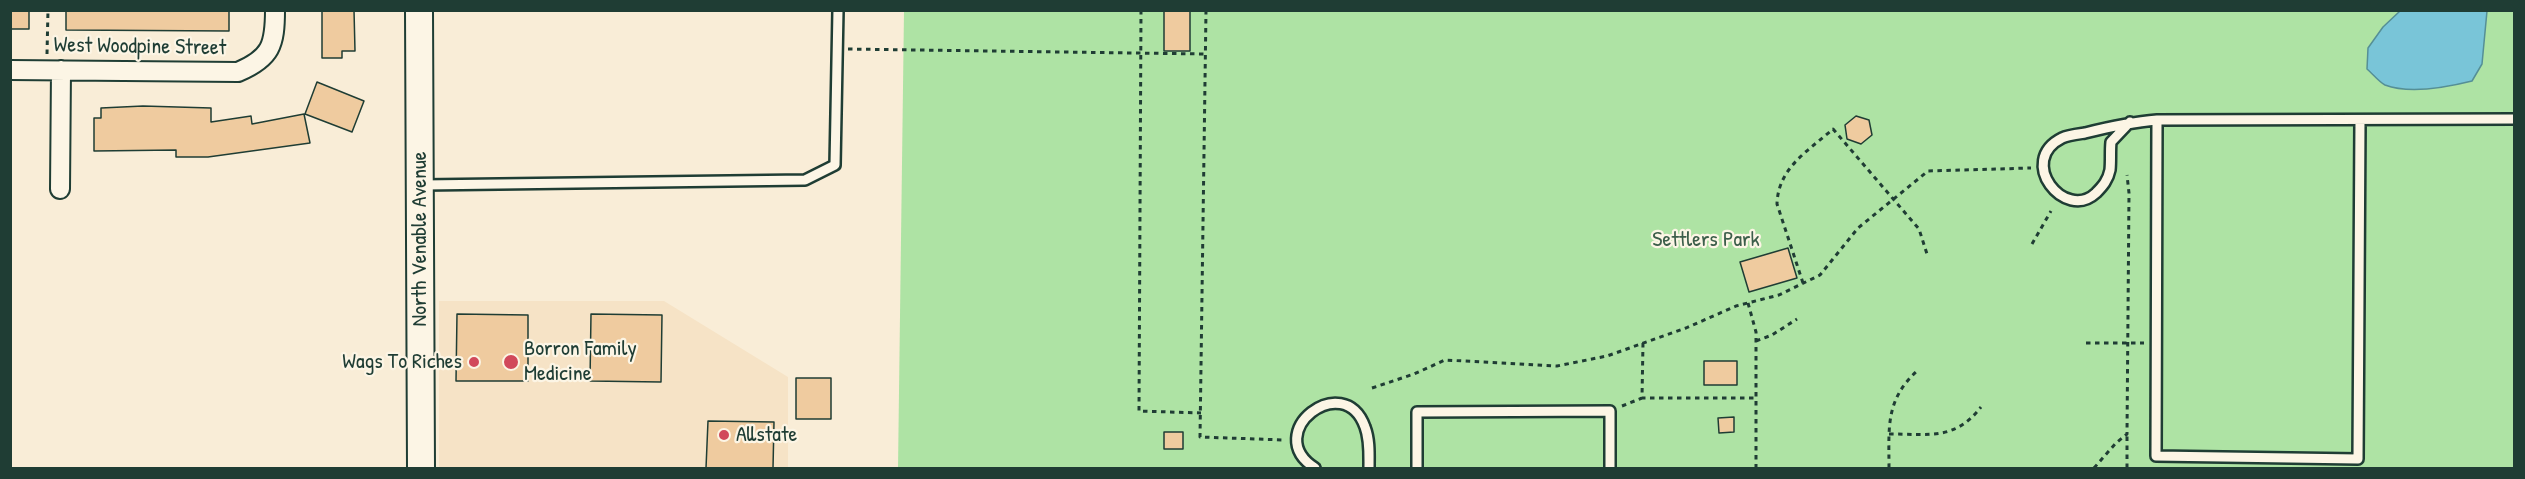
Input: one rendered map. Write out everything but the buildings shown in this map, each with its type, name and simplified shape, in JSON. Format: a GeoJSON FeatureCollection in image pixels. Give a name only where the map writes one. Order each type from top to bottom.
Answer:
{"type":"FeatureCollection","features":[{"type":"Feature","properties":{"kind":"street","name":"West Woodpine Street"},"geometry":{"type":"LineString","coordinates":[[10,70],[238,72],[264,57],[272,45],[275,32],[275,10]]}},
{"type":"Feature","properties":{"kind":"street","name":"North Venable Avenue"},"geometry":{"type":"LineString","coordinates":[[419,10],[421,468]]}},
{"type":"Feature","properties":{"kind":"street"},"geometry":{"type":"LineString","coordinates":[[54,70],[60,189]]}},
{"type":"Feature","properties":{"kind":"lane"},"geometry":{"type":"LineString","coordinates":[[420,184],[805,180],[836,165],[838,10]]}},
{"type":"Feature","properties":{"kind":"lane"},"geometry":{"type":"LineString","coordinates":[[2130,122],[2110,142],[2110,169],[2104,185],[2090,198],[2072,200],[2058,194],[2048,184],[2042,169],[2046,152],[2062,138],[2130,122],[2514,119]]}},
{"type":"Feature","properties":{"kind":"lane"},"geometry":{"type":"LineString","coordinates":[[2157,120],[2156,456],[2358,459],[2360,120]]}},
{"type":"Feature","properties":{"kind":"lane"},"geometry":{"type":"LineString","coordinates":[[1315,468],[1303,458],[1297,439],[1303,419],[1318,406],[1337,404],[1347,406],[1362,419],[1366,429],[1369,468]]}},
{"type":"Feature","properties":{"kind":"lane"},"geometry":{"type":"LineString","coordinates":[[1417,468],[1417,412],[1610,411],[1611,468]]}},
{"type":"Feature","properties":{"kind":"path"},"geometry":{"type":"LineString","coordinates":[[48,10],[54,70]]}},
{"type":"Feature","properties":{"kind":"path"},"geometry":{"type":"LineString","coordinates":[[1141,10],[1139,411],[1201,413]]}},
{"type":"Feature","properties":{"kind":"path"},"geometry":{"type":"LineString","coordinates":[[1206,10],[1200,436],[1297,439]]}},
{"type":"Feature","properties":{"kind":"path"},"geometry":{"type":"LineString","coordinates":[[837,49],[1206,54]]}},
{"type":"Feature","properties":{"kind":"path"},"geometry":{"type":"LineString","coordinates":[[1803,283],[1777,204],[1781,182],[1792,164],[1833,129],[1919,228],[1928,254]]}},
{"type":"Feature","properties":{"kind":"path"},"geometry":{"type":"LineString","coordinates":[[1372,388],[1414,374],[1445,360],[1557,366],[1608,356],[1748,303],[1779,295],[1820,275],[1858,228],[1928,171],[2042,169]]}},
{"type":"Feature","properties":{"kind":"path"},"geometry":{"type":"LineString","coordinates":[[2127,175],[2127,468]]}},
{"type":"Feature","properties":{"kind":"path"},"geometry":{"type":"LineString","coordinates":[[2032,244],[2052,211]]}},
{"type":"Feature","properties":{"kind":"path"},"geometry":{"type":"LineString","coordinates":[[1748,303],[1756,332],[1756,468]]}},
{"type":"Feature","properties":{"kind":"path"},"geometry":{"type":"LineString","coordinates":[[1756,341],[1772,335],[1797,320]]}},
{"type":"Feature","properties":{"kind":"path"},"geometry":{"type":"LineString","coordinates":[[1642,398],[1643,343]]}},
{"type":"Feature","properties":{"kind":"path"},"geometry":{"type":"LineString","coordinates":[[2086,343],[2156,343]]}},
{"type":"Feature","properties":{"kind":"path"},"geometry":{"type":"LineString","coordinates":[[1889,468],[1889,434],[1893,405],[1899,390],[1917,370]]}},
{"type":"Feature","properties":{"kind":"path"},"geometry":{"type":"LineString","coordinates":[[1610,411],[1642,398],[1756,398]]}},
{"type":"Feature","properties":{"kind":"path"},"geometry":{"type":"LineString","coordinates":[[1889,434],[1953,431],[1971,419],[1981,407]]}},
{"type":"Feature","properties":{"kind":"path"},"geometry":{"type":"LineString","coordinates":[[2094,468],[2127,434]]}},
{"type":"Feature","properties":{"kind":"shaded area"},"geometry":{"type":"Polygon","coordinates":[[[439,301],[664,301],[788,377],[788,468],[439,468],[439,301]]]}},
{"type":"Feature","properties":{"kind":"green space","name":"Settlers Park"},"geometry":{"type":"Polygon","coordinates":[[[904,11],[2514,11],[2514,468],[898,468],[904,11]]]}},
{"type":"Feature","properties":{"kind":"water"},"geometry":{"type":"Polygon","coordinates":[[[2400,11],[2487,11],[2482,64],[2472,81],[2417,89],[2395,88],[2380,82],[2367,69],[2368,48],[2383,27],[2400,11]]]}},
{"type":"Feature","properties":{"kind":"place","name":"Wags To Riches"},"geometry":{"type":"Point","coordinates":[474,362]}},
{"type":"Feature","properties":{"kind":"place","name":"Borron Family Medicine"},"geometry":{"type":"Point","coordinates":[511,362]}},
{"type":"Feature","properties":{"kind":"place","name":"Allstate"},"geometry":{"type":"Point","coordinates":[724,435]}}]}
